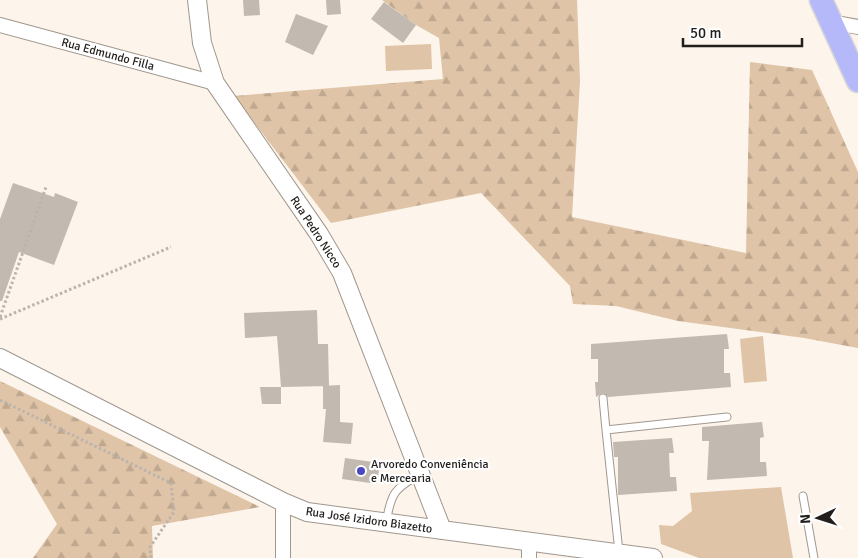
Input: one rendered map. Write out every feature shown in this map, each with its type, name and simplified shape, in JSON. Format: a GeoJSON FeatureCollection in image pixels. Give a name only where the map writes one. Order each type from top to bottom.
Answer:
{"type":"FeatureCollection","features":[{"type":"Feature","properties":{"kind":"main road"},"geometry":{"type":"LineString","coordinates":[[821,0],[858,81]]}},
{"type":"Feature","properties":{"kind":"street","name":"Rua Pedro Nicco"},"geometry":{"type":"LineString","coordinates":[[197,0],[202,43],[215,84],[319,234],[342,273],[442,530]]}},
{"type":"Feature","properties":{"kind":"street"},"geometry":{"type":"LineString","coordinates":[[831,22],[858,27]]}},
{"type":"Feature","properties":{"kind":"street","name":"Rua Edmundo Filla"},"geometry":{"type":"LineString","coordinates":[[0,24],[215,84]]}},
{"type":"Feature","properties":{"kind":"street","name":"Rua José Izidoro Biazetto"},"geometry":{"type":"LineString","coordinates":[[0,358],[283,502],[307,512],[442,530],[529,550],[619,552],[653,558]]}},
{"type":"Feature","properties":{"kind":"street"},"geometry":{"type":"LineString","coordinates":[[282,558],[283,502]]}},
{"type":"Feature","properties":{"kind":"lane"},"geometry":{"type":"LineString","coordinates":[[603,398],[619,552]]}},
{"type":"Feature","properties":{"kind":"lane"},"geometry":{"type":"LineString","coordinates":[[606,430],[727,417]]}},
{"type":"Feature","properties":{"kind":"lane"},"geometry":{"type":"LineString","coordinates":[[386,523],[390,500],[398,487],[421,473]]}},
{"type":"Feature","properties":{"kind":"lane"},"geometry":{"type":"LineString","coordinates":[[803,496],[814,558]]}},
{"type":"Feature","properties":{"kind":"path"},"geometry":{"type":"LineString","coordinates":[[0,318],[46,187]]}},
{"type":"Feature","properties":{"kind":"path"},"geometry":{"type":"LineString","coordinates":[[0,318],[171,246]]}},
{"type":"Feature","properties":{"kind":"path"},"geometry":{"type":"LineString","coordinates":[[0,400],[171,483],[174,512],[150,546],[151,558]]}},
{"type":"Feature","properties":{"kind":"green space"},"geometry":{"type":"Polygon","coordinates":[[[382,0],[577,0],[580,81],[572,217],[746,253],[750,62],[812,70],[858,172],[858,348],[804,338],[678,321],[616,306],[573,304],[570,286],[481,193],[331,223],[234,96],[443,79],[439,38],[416,25],[382,0]]]}},
{"type":"Feature","properties":{"kind":"green space"},"geometry":{"type":"Polygon","coordinates":[[[431,44],[432,69],[386,71],[385,46],[431,44]]]}},
{"type":"Feature","properties":{"kind":"green space"},"geometry":{"type":"Polygon","coordinates":[[[763,336],[767,381],[744,383],[740,339],[763,336]]]}},
{"type":"Feature","properties":{"kind":"green space"},"geometry":{"type":"Polygon","coordinates":[[[0,381],[260,507],[152,526],[153,558],[33,558],[57,524],[0,427],[0,381]]]}},
{"type":"Feature","properties":{"kind":"green space"},"geometry":{"type":"Polygon","coordinates":[[[781,487],[793,558],[699,558],[661,544],[659,525],[673,526],[692,511],[690,493],[781,487]]]}},
{"type":"Feature","properties":{"kind":"building"},"geometry":{"type":"Polygon","coordinates":[[[243,0],[259,0],[260,15],[244,16],[243,0]]]}},
{"type":"Feature","properties":{"kind":"building"},"geometry":{"type":"Polygon","coordinates":[[[326,0],[340,0],[341,14],[327,15],[326,0]]]}},
{"type":"Feature","properties":{"kind":"building"},"geometry":{"type":"Polygon","coordinates":[[[384,2],[416,25],[403,43],[371,19],[384,2]]]}},
{"type":"Feature","properties":{"kind":"building"},"geometry":{"type":"Polygon","coordinates":[[[296,14],[328,26],[313,55],[285,42],[296,14]]]}},
{"type":"Feature","properties":{"kind":"building"},"geometry":{"type":"Polygon","coordinates":[[[13,183],[54,197],[55,193],[78,202],[54,265],[19,252],[2,301],[0,301],[0,219],[13,183]]]}},
{"type":"Feature","properties":{"kind":"building"},"geometry":{"type":"Polygon","coordinates":[[[317,310],[318,344],[328,344],[329,386],[281,387],[277,336],[245,338],[244,313],[317,310]]]}},
{"type":"Feature","properties":{"kind":"building"},"geometry":{"type":"Polygon","coordinates":[[[727,334],[729,349],[724,349],[724,373],[730,373],[731,387],[608,397],[603,393],[596,397],[595,382],[598,382],[598,359],[591,359],[591,344],[727,334]]]}},
{"type":"Feature","properties":{"kind":"building"},"geometry":{"type":"Polygon","coordinates":[[[340,385],[340,422],[353,423],[351,444],[323,442],[326,409],[323,409],[323,386],[340,385]]]}},
{"type":"Feature","properties":{"kind":"building"},"geometry":{"type":"Polygon","coordinates":[[[260,387],[281,387],[281,404],[262,404],[260,387]]]}},
{"type":"Feature","properties":{"kind":"building"},"geometry":{"type":"Polygon","coordinates":[[[762,422],[764,437],[760,438],[760,462],[766,462],[767,476],[707,480],[709,441],[702,441],[702,427],[762,422]]]}},
{"type":"Feature","properties":{"kind":"building"},"geometry":{"type":"Polygon","coordinates":[[[672,438],[674,453],[669,453],[670,477],[676,477],[677,491],[618,495],[618,457],[614,457],[613,442],[672,438]]]}},
{"type":"Feature","properties":{"kind":"building","name":"Arvoredo Conveniência e Mercearia"},"geometry":{"type":"Polygon","coordinates":[[[345,458],[380,463],[377,484],[342,479],[345,458]]]}},
{"type":"Feature","properties":{"kind":"place","name":"Arvoredo Conveniência e Mercearia"},"geometry":{"type":"Point","coordinates":[361,471]}}]}
